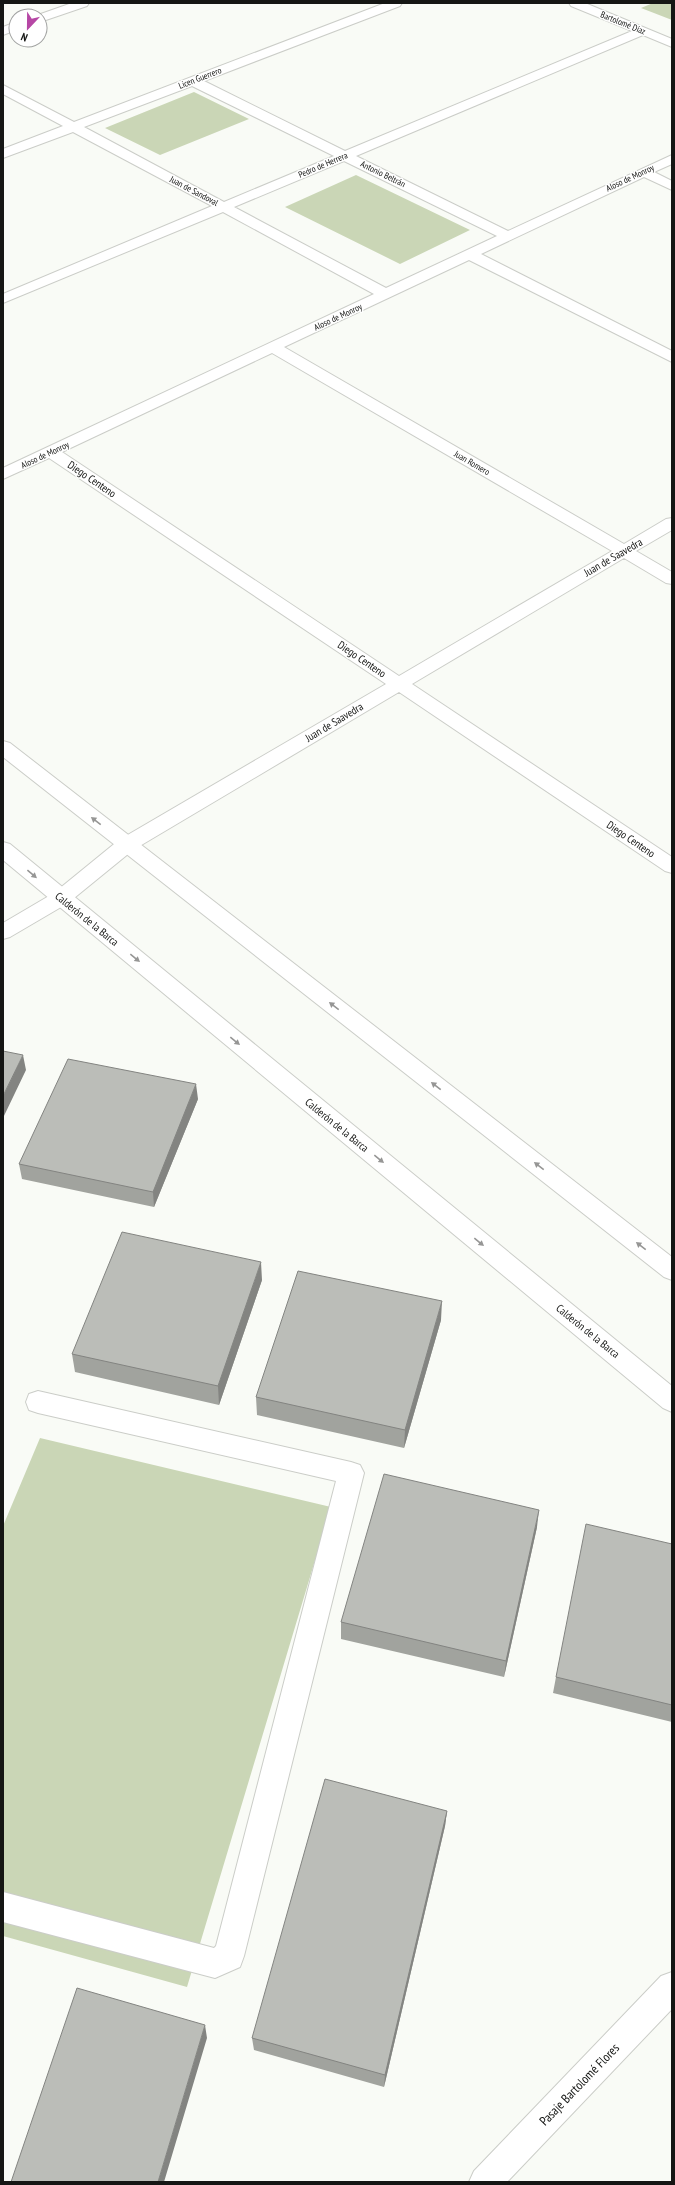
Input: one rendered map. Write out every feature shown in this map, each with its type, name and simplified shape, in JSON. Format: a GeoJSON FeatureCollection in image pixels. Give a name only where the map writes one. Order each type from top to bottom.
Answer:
{"type":"FeatureCollection","features":[{"type":"Feature","properties":{"kind":"street"},"geometry":{"type":"LineString","coordinates":[[48,15],[83,3]]}},
{"type":"Feature","properties":{"kind":"street","name":"Licen Guerrero"},"geometry":{"type":"LineString","coordinates":[[3,154],[396,3]]}},
{"type":"Feature","properties":{"kind":"street","name":"Bartolomé Díaz"},"geometry":{"type":"LineString","coordinates":[[575,3],[672,43]]}},
{"type":"Feature","properties":{"kind":"street","name":"Pedro de Herrera"},"geometry":{"type":"LineString","coordinates":[[3,299],[643,31]]}},
{"type":"Feature","properties":{"kind":"street","name":"Antonio Beltrán"},"geometry":{"type":"LineString","coordinates":[[194,81],[507,236]]}},
{"type":"Feature","properties":{"kind":"street","name":"Juan de Sandoval"},"geometry":{"type":"LineString","coordinates":[[3,89],[386,294]]}},
{"type":"Feature","properties":{"kind":"street","name":"Aloso de Monroy"},"geometry":{"type":"LineString","coordinates":[[3,474],[672,159]]}},
{"type":"Feature","properties":{"kind":"street"},"geometry":{"type":"LineString","coordinates":[[643,172],[672,186]]}},
{"type":"Feature","properties":{"kind":"street"},"geometry":{"type":"LineString","coordinates":[[469,254],[672,356]]}},
{"type":"Feature","properties":{"kind":"street","name":"Juan Romero"},"geometry":{"type":"LineString","coordinates":[[272,347],[672,579]]}},
{"type":"Feature","properties":{"kind":"street","name":"Diego Centeno"},"geometry":{"type":"LineString","coordinates":[[51,452],[672,866]]}},
{"type":"Feature","properties":{"kind":"street","name":"Juan de Saavedra"},"geometry":{"type":"LineString","coordinates":[[3,932],[61,898],[126,845],[672,523]]}},
{"type":"Feature","properties":{"kind":"street"},"geometry":{"type":"LineString","coordinates":[[3,747],[126,845],[672,1270]]}},
{"type":"Feature","properties":{"kind":"street","name":"Calderón de la Barca"},"geometry":{"type":"LineString","coordinates":[[3,849],[672,1401]]}},
{"type":"Feature","properties":{"kind":"street"},"geometry":{"type":"LineString","coordinates":[[3,1907],[215,1963],[229,1956],[351,1473],[38,1402]]}},
{"type":"Feature","properties":{"kind":"street","name":"Pasaje Bartolomé Flores"},"geometry":{"type":"LineString","coordinates":[[485,2182],[672,1987]]}},
{"type":"Feature","properties":{"kind":"green space"},"geometry":{"type":"Polygon","coordinates":[[[653,3],[672,3],[672,20],[641,8],[653,3]]]}},
{"type":"Feature","properties":{"kind":"green space"},"geometry":{"type":"Polygon","coordinates":[[[194,92],[249,119],[160,155],[105,128],[194,92]]]}},
{"type":"Feature","properties":{"kind":"green space"},"geometry":{"type":"Polygon","coordinates":[[[356,175],[470,230],[400,264],[285,207],[356,175]]]}},
{"type":"Feature","properties":{"kind":"green space"},"geometry":{"type":"Polygon","coordinates":[[[40,1438],[331,1507],[187,1987],[3,1936],[3,1526],[40,1438]]]}},
{"type":"Feature","properties":{"kind":"building"},"geometry":{"type":"Polygon","coordinates":[[[3,1051],[23,1055],[3,1096],[3,1051]]]}},
{"type":"Feature","properties":{"kind":"building"},"geometry":{"type":"Polygon","coordinates":[[[68,1059],[196,1084],[153,1192],[19,1164],[68,1059]]]}},
{"type":"Feature","properties":{"kind":"building"},"geometry":{"type":"Polygon","coordinates":[[[122,1232],[261,1262],[218,1386],[72,1354],[122,1232]]]}},
{"type":"Feature","properties":{"kind":"building"},"geometry":{"type":"Polygon","coordinates":[[[298,1271],[442,1301],[405,1430],[256,1397],[298,1271]]]}},
{"type":"Feature","properties":{"kind":"building"},"geometry":{"type":"Polygon","coordinates":[[[384,1474],[539,1510],[506,1661],[341,1622],[384,1474]]]}},
{"type":"Feature","properties":{"kind":"building"},"geometry":{"type":"Polygon","coordinates":[[[586,1524],[672,1544],[672,1705],[556,1677],[586,1524]]]}},
{"type":"Feature","properties":{"kind":"building"},"geometry":{"type":"Polygon","coordinates":[[[325,1779],[447,1811],[385,2075],[252,2038],[325,1779]]]}},
{"type":"Feature","properties":{"kind":"building"},"geometry":{"type":"Polygon","coordinates":[[[77,1988],[205,2025],[158,2182],[11,2182],[77,1988]]]}}]}
